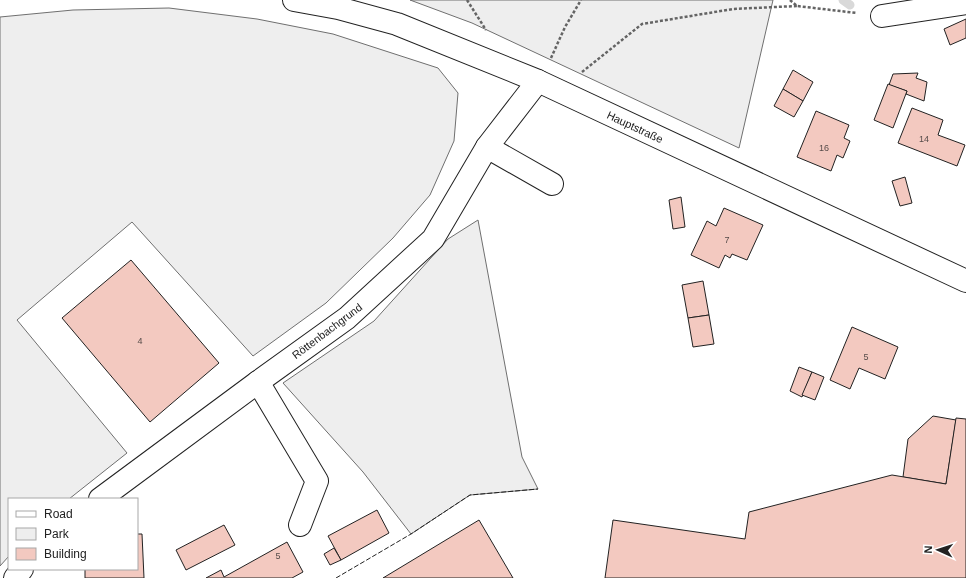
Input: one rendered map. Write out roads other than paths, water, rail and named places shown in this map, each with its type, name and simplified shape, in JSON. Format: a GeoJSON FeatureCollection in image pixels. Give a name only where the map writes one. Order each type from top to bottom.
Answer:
{"type":"FeatureCollection","features":[{"type":"Feature","properties":{"kind":"main road","name":"Hauptstraße"},"geometry":{"type":"LineString","coordinates":[[294,0],[338,8],[397,24],[538,81],[966,281]]}},
{"type":"Feature","properties":{"kind":"main road"},"geometry":{"type":"LineString","coordinates":[[882,16],[966,3]]}},
{"type":"Feature","properties":{"kind":"main road","name":"Röttenbachgrund"},"geometry":{"type":"LineString","coordinates":[[101,498],[347,318],[433,239],[487,147],[538,81]]}},
{"type":"Feature","properties":{"kind":"main road"},"geometry":{"type":"LineString","coordinates":[[487,147],[552,184]]}},
{"type":"Feature","properties":{"kind":"main road"},"geometry":{"type":"LineString","coordinates":[[258,382],[317,481],[300,525]]}},
{"type":"Feature","properties":{"kind":"main road"},"geometry":{"type":"LineString","coordinates":[[15,578],[21,570]]}},
{"type":"Feature","properties":{"kind":"waterway"},"geometry":{"type":"LineString","coordinates":[[843,0],[850,5]]}}]}
